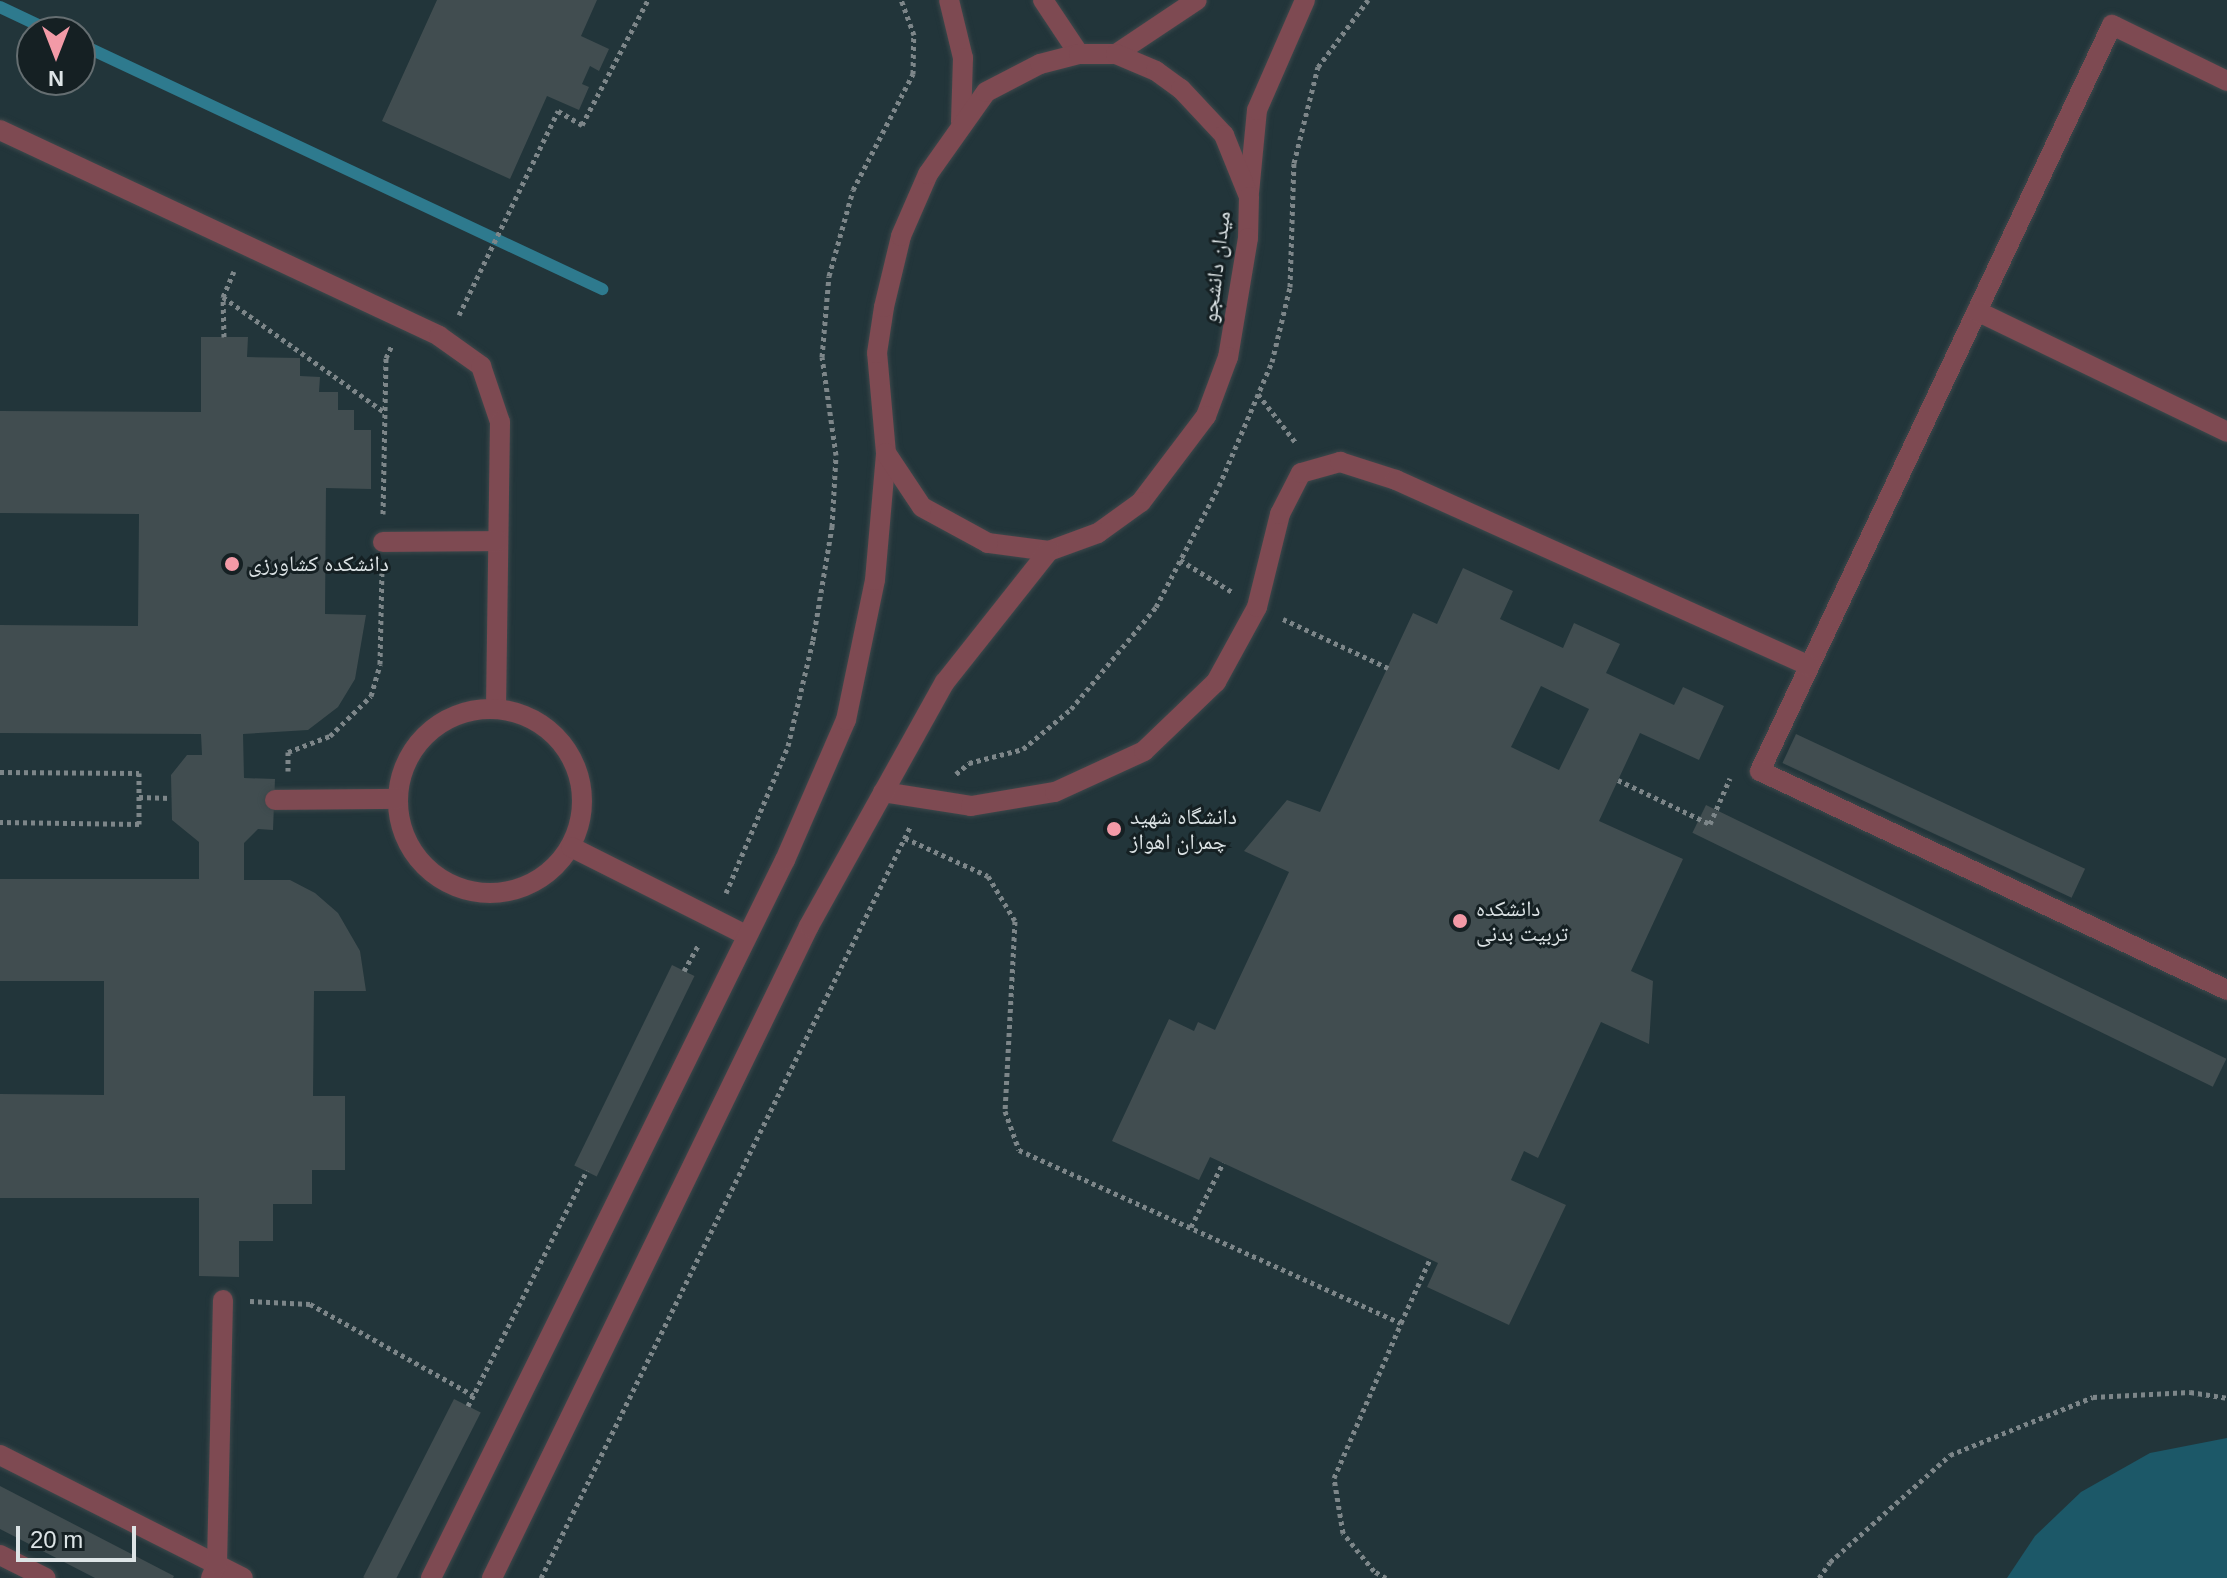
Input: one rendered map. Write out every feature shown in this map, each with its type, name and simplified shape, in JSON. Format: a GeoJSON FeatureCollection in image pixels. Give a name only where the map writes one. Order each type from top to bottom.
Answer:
{"type":"FeatureCollection","features":[{"type":"Feature","properties":{"kind":"lane"},"geometry":{"type":"LineString","coordinates":[[949,0],[963,58],[961,122]]}},
{"type":"Feature","properties":{"kind":"lane"},"geometry":{"type":"LineString","coordinates":[[1043,0],[1079,54]]}},
{"type":"Feature","properties":{"kind":"lane"},"geometry":{"type":"LineString","coordinates":[[1116,54],[1197,0]]}},
{"type":"Feature","properties":{"kind":"lane"},"geometry":{"type":"LineString","coordinates":[[1249,197],[1257,110],[1305,0]]}},
{"type":"Feature","properties":{"kind":"lane"},"geometry":{"type":"LineString","coordinates":[[2227,81],[2112,25],[1760,771],[2227,990]]}},
{"type":"Feature","properties":{"kind":"lane","name":"میدان دانشجو"},"geometry":{"type":"LineString","coordinates":[[1079,54],[1116,54],[1156,71],[1204,110],[1224,135],[1249,197],[1248,238],[1228,357],[1206,416],[1141,502],[1098,533],[1049,551],[988,543],[922,507],[886,453],[877,367],[884,307],[901,236],[928,174],[961,122],[986,92],[1040,64],[1079,54]]}},
{"type":"Feature","properties":{"kind":"lane"},"geometry":{"type":"LineString","coordinates":[[0,130],[404,319],[447,341],[481,366],[500,422],[496,707]]}},
{"type":"Feature","properties":{"kind":"lane"},"geometry":{"type":"LineString","coordinates":[[1977,311],[2227,432]]}},
{"type":"Feature","properties":{"kind":"lane"},"geometry":{"type":"LineString","coordinates":[[431,1578],[746,935],[846,720],[875,580],[886,453]]}},
{"type":"Feature","properties":{"kind":"lane"},"geometry":{"type":"LineString","coordinates":[[883,792],[971,806],[1055,792],[1144,751],[1216,682],[1257,607],[1280,514],[1301,473],[1340,462],[1396,480],[1809,666]]}},
{"type":"Feature","properties":{"kind":"lane"},"geometry":{"type":"LineString","coordinates":[[383,542],[498,541]]}},
{"type":"Feature","properties":{"kind":"lane"},"geometry":{"type":"LineString","coordinates":[[492,1578],[809,926],[945,682],[1049,551]]}},
{"type":"Feature","properties":{"kind":"lane"},"geometry":{"type":"LineString","coordinates":[[496,707],[539,720],[571,752],[585,795],[571,847],[548,875],[508,894],[462,891],[424,868],[400,829],[397,784],[416,743],[451,715],[496,707]]}},
{"type":"Feature","properties":{"kind":"lane"},"geometry":{"type":"LineString","coordinates":[[282,800],[398,799]]}},
{"type":"Feature","properties":{"kind":"lane"},"geometry":{"type":"LineString","coordinates":[[571,847],[746,935]]}},
{"type":"Feature","properties":{"kind":"lane"},"geometry":{"type":"LineString","coordinates":[[214,1571],[223,1300]]}},
{"type":"Feature","properties":{"kind":"lane"},"geometry":{"type":"LineString","coordinates":[[0,1455],[214,1571],[243,1578]]}},
{"type":"Feature","properties":{"kind":"lane"},"geometry":{"type":"LineString","coordinates":[[0,1555],[46,1578]]}},
{"type":"Feature","properties":{"kind":"path"},"geometry":{"type":"LineString","coordinates":[[447,341],[558,111],[582,125],[648,0]]}},
{"type":"Feature","properties":{"kind":"path"},"geometry":{"type":"LineString","coordinates":[[684,971],[744,859],[788,746],[813,640],[832,527],[836,455],[822,357],[829,276],[853,190],[913,74],[914,35],[901,0]]}},
{"type":"Feature","properties":{"kind":"path"},"geometry":{"type":"LineString","coordinates":[[224,337],[223,297],[244,245]]}},
{"type":"Feature","properties":{"kind":"path"},"geometry":{"type":"LineString","coordinates":[[223,297],[385,412]]}},
{"type":"Feature","properties":{"kind":"path"},"geometry":{"type":"LineString","coordinates":[[282,800],[288,752],[330,736],[371,696],[380,664],[386,358],[404,319]]}},
{"type":"Feature","properties":{"kind":"path"},"geometry":{"type":"LineString","coordinates":[[1258,394],[1317,469]]}},
{"type":"Feature","properties":{"kind":"path"},"geometry":{"type":"LineString","coordinates":[[0,772],[139,773],[139,824],[0,822]]}},
{"type":"Feature","properties":{"kind":"path"},"geometry":{"type":"LineString","coordinates":[[1618,780],[1710,824]]}},
{"type":"Feature","properties":{"kind":"path"},"geometry":{"type":"LineString","coordinates":[[139,797],[171,798]]}},
{"type":"Feature","properties":{"kind":"path"},"geometry":{"type":"LineString","coordinates":[[541,1578],[924,798]]}},
{"type":"Feature","properties":{"kind":"path"},"geometry":{"type":"LineString","coordinates":[[905,838],[988,876],[1015,921],[1005,1111],[1019,1150],[1401,1323]]}},
{"type":"Feature","properties":{"kind":"path"},"geometry":{"type":"LineString","coordinates":[[1191,1227],[1223,1163]]}},
{"type":"Feature","properties":{"kind":"path"},"geometry":{"type":"LineString","coordinates":[[468,1406],[587,1170]]}},
{"type":"Feature","properties":{"kind":"path"},"geometry":{"type":"LineString","coordinates":[[1386,1578],[1374,1571],[1343,1533],[1334,1478],[1430,1259]]}},
{"type":"Feature","properties":{"kind":"path"},"geometry":{"type":"LineString","coordinates":[[223,1300],[310,1304],[473,1395]]}},
{"type":"Feature","properties":{"kind":"path"},"geometry":{"type":"LineString","coordinates":[[1819,1578],[1830,1562],[1950,1455],[2093,1397],[2190,1392],[2227,1398]]}},
{"type":"Feature","properties":{"kind":"shaded area","name":"دانشگاه شهید چمران اهواز"},"geometry":{"type":"Polygon","coordinates":[[[0,0],[2227,0],[2227,1578],[0,1578],[0,0]]]}},
{"type":"Feature","properties":{"kind":"shaded area"},"geometry":{"type":"Polygon","coordinates":[[[2227,1438],[2227,1578],[2007,1578],[2035,1536],[2081,1492],[2150,1453],[2227,1438]]]}},
{"type":"Feature","properties":{"kind":"building"},"geometry":{"type":"Polygon","coordinates":[[[437,0],[597,0],[581,36],[609,49],[599,71],[590,66],[582,84],[589,87],[579,110],[547,96],[510,179],[382,121],[437,0]]]}},
{"type":"Feature","properties":{"kind":"building"},"geometry":{"type":"Polygon","coordinates":[[[201,337],[248,337],[247,357],[300,358],[300,376],[320,377],[319,392],[338,392],[338,410],[354,410],[354,430],[371,430],[371,489],[326,488],[325,614],[366,615],[355,679],[338,707],[308,730],[243,734],[244,778],[275,779],[273,830],[258,829],[244,843],[244,880],[290,880],[315,893],[338,913],[360,951],[366,991],[314,991],[313,1096],[345,1096],[345,1170],[312,1170],[312,1204],[273,1204],[273,1241],[239,1241],[239,1277],[199,1276],[199,1198],[0,1198],[0,1094],[104,1095],[104,981],[0,981],[0,879],[199,879],[199,842],[172,820],[171,775],[187,755],[202,755],[201,734],[0,733],[0,625],[138,626],[139,514],[0,513],[0,411],[201,412],[201,337]]]}},
{"type":"Feature","properties":{"kind":"building","name":"دانشکده تربیت بدنی"},"geometry":{"type":"Polygon","coordinates":[[[1463,568],[1513,591],[1500,619],[1563,648],[1574,623],[1620,644],[1606,673],[1674,705],[1683,687],[1724,706],[1699,760],[1640,733],[1599,821],[1683,859],[1631,971],[1653,981],[1649,1044],[1601,1022],[1538,1158],[1524,1151],[1511,1180],[1566,1205],[1509,1325],[1427,1287],[1438,1263],[1223,1163],[1210,1157],[1199,1180],[1112,1141],[1169,1019],[1194,1031],[1198,1022],[1215,1030],[1289,872],[1244,851],[1287,800],[1320,812],[1413,613],[1437,624],[1463,568]],[[1541,686],[1511,747],[1559,770],[1589,709],[1541,686]]]}},
{"type":"Feature","properties":{"kind":"building"},"geometry":{"type":"Polygon","coordinates":[[[1796,734],[2085,869],[2072,898],[1782,763],[1796,734]]]}},
{"type":"Feature","properties":{"kind":"building"},"geometry":{"type":"Polygon","coordinates":[[[1706,805],[2226,1059],[2213,1087],[1692,833],[1706,805]]]}},
{"type":"Feature","properties":{"kind":"building"},"geometry":{"type":"Polygon","coordinates":[[[672,965],[694,976],[597,1176],[574,1165],[672,965]]]}},
{"type":"Feature","properties":{"kind":"building"},"geometry":{"type":"Polygon","coordinates":[[[454,1399],[481,1413],[396,1578],[363,1577],[454,1399]]]}},
{"type":"Feature","properties":{"kind":"building"},"geometry":{"type":"Polygon","coordinates":[[[0,1486],[173,1578],[95,1578],[0,1529],[0,1486]]]}},
{"type":"Feature","properties":{"kind":"waterway"},"geometry":{"type":"LineString","coordinates":[[0,7],[19,16]]}},
{"type":"Feature","properties":{"kind":"waterway"},"geometry":{"type":"LineString","coordinates":[[96,52],[602,289]]}},
{"type":"Feature","properties":{"kind":"place","name":"دانشکده کشاورزی"},"geometry":{"type":"Point","coordinates":[232,564]}},
{"type":"Feature","properties":{"kind":"place","name":"دانشگاه شهید چمران اهواز"},"geometry":{"type":"Point","coordinates":[1114,829]}},
{"type":"Feature","properties":{"kind":"place","name":"دانشکده تربیت بدنی"},"geometry":{"type":"Point","coordinates":[1460,921]}}]}
